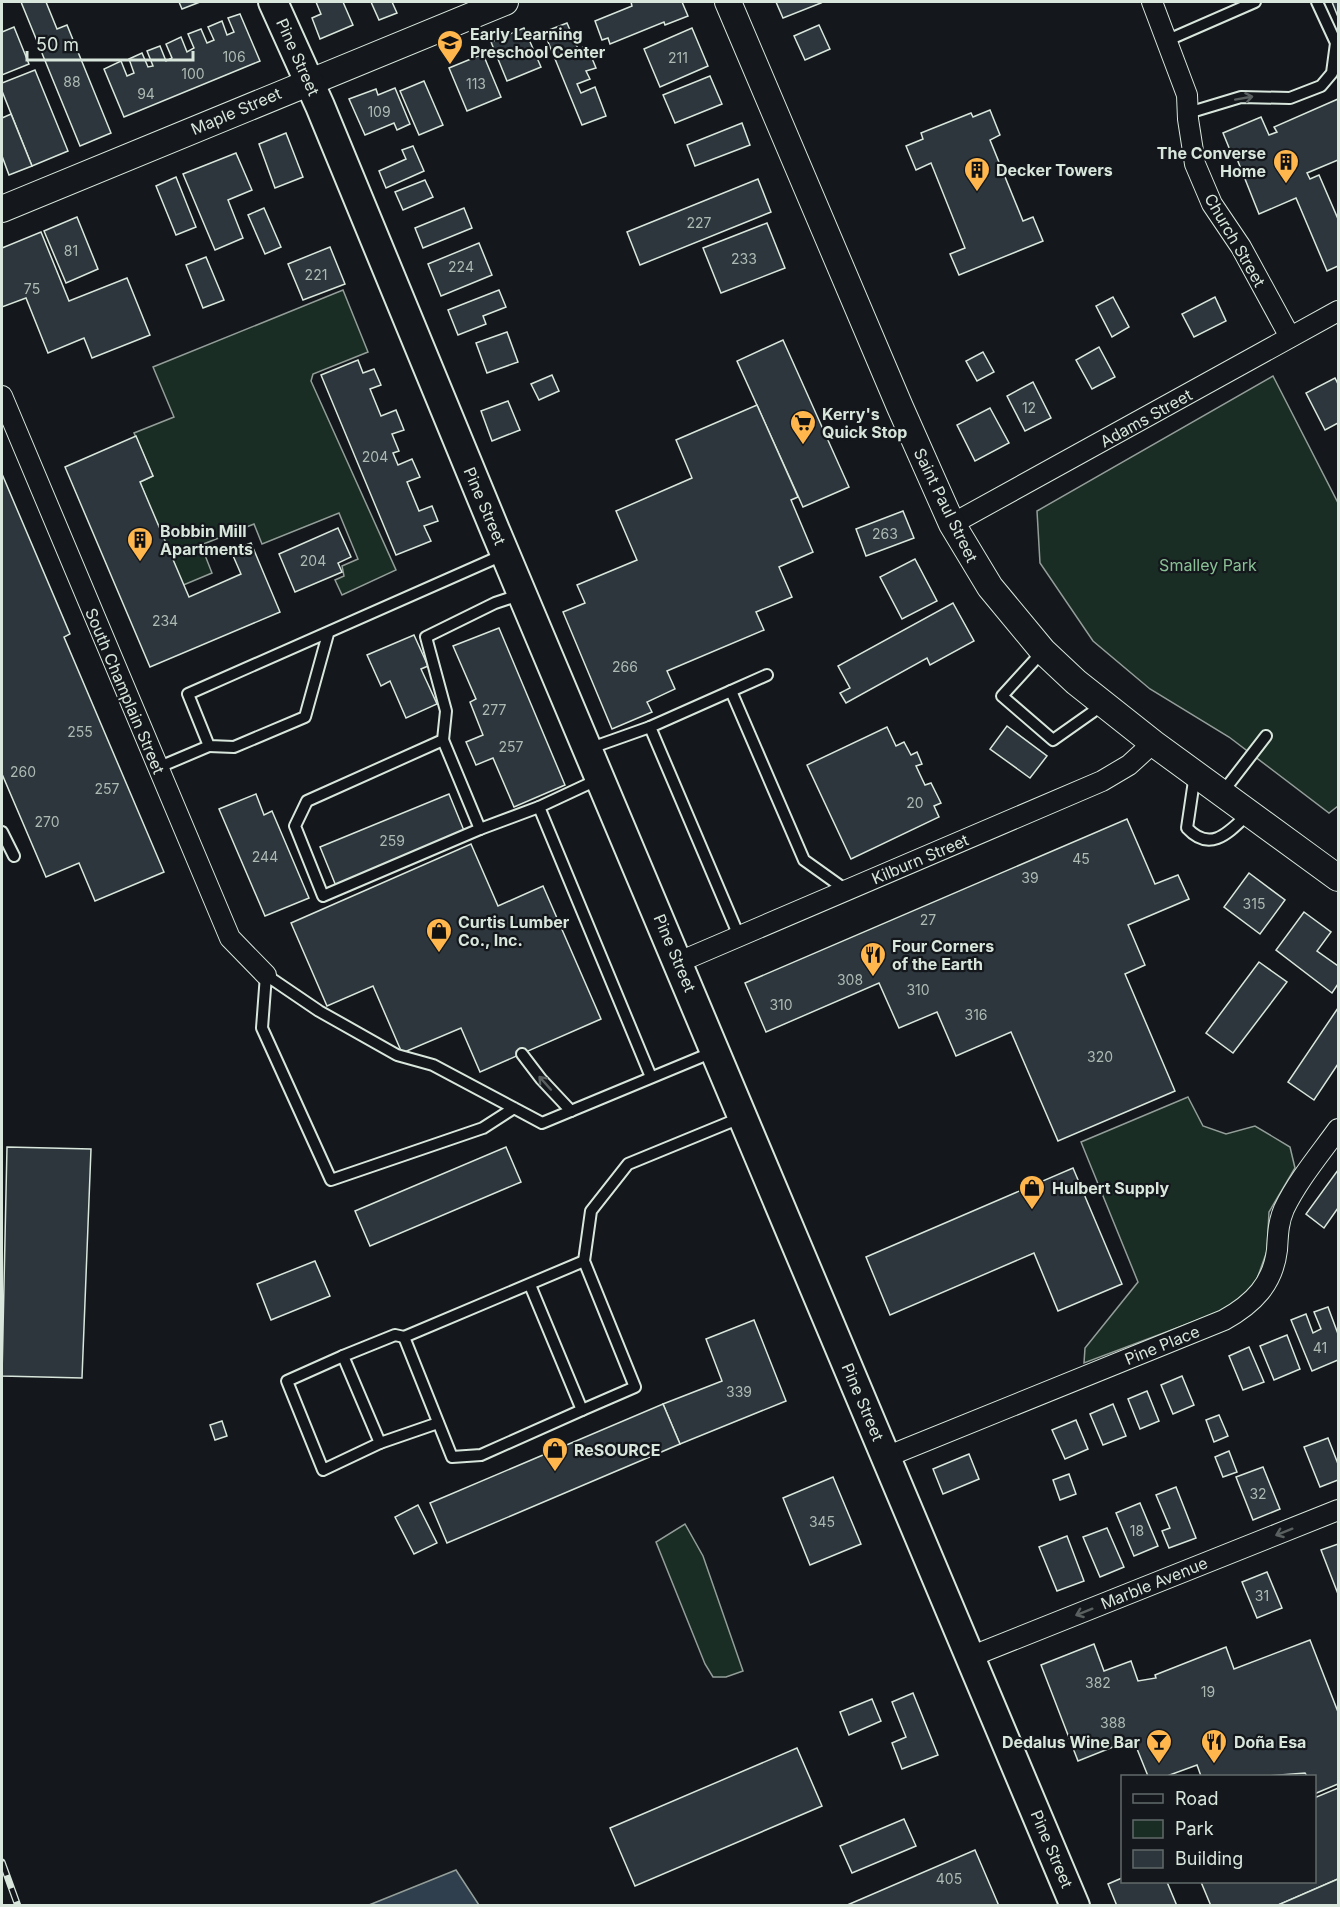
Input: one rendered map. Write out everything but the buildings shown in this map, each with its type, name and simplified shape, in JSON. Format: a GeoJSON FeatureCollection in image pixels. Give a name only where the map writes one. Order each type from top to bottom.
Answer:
{"type":"FeatureCollection","features":[{"type":"Feature","properties":{"kind":"main road","name":"Pine Street"},"geometry":{"type":"LineString","coordinates":[[273,2],[1075,1905]]}},
{"type":"Feature","properties":{"kind":"street","name":"Maple Street"},"geometry":{"type":"LineString","coordinates":[[2,209],[308,81],[505,2]]}},
{"type":"Feature","properties":{"kind":"street","name":"Saint Paul Street"},"geometry":{"type":"LineString","coordinates":[[728,2],[952,524],[990,587],[1044,651],[1104,704],[1338,878]]}},
{"type":"Feature","properties":{"kind":"street","name":"Church Street"},"geometry":{"type":"LineString","coordinates":[[1152,2],[1188,95],[1188,113],[1195,164],[1212,204],[1241,247],[1290,337]]}},
{"type":"Feature","properties":{"kind":"street","name":"Adams Street"},"geometry":{"type":"LineString","coordinates":[[952,524],[1338,311]]}},
{"type":"Feature","properties":{"kind":"street","name":"South Champlain Street"},"geometry":{"type":"LineString","coordinates":[[2,396],[230,938],[266,975]]}},
{"type":"Feature","properties":{"kind":"street","name":"Kilburn Street"},"geometry":{"type":"LineString","coordinates":[[679,962],[1102,781],[1129,765],[1154,743]]}},
{"type":"Feature","properties":{"kind":"street","name":"Pine Place"},"geometry":{"type":"LineString","coordinates":[[886,1457],[1224,1320],[1243,1309],[1259,1294],[1272,1274],[1277,1226],[1285,1208],[1338,1129]]}},
{"type":"Feature","properties":{"kind":"street","name":"Marble Avenue"},"geometry":{"type":"LineString","coordinates":[[970,1657],[1338,1510]]}},
{"type":"Feature","properties":{"kind":"lane"},"geometry":{"type":"LineString","coordinates":[[1168,40],[1255,2]]}},
{"type":"Feature","properties":{"kind":"lane"},"geometry":{"type":"LineString","coordinates":[[1188,113],[1241,97],[1290,98],[1321,86],[1332,73],[1336,43],[1317,2]]}},
{"type":"Feature","properties":{"kind":"lane"},"geometry":{"type":"LineString","coordinates":[[209,746],[188,694],[506,554]]}},
{"type":"Feature","properties":{"kind":"lane"},"geometry":{"type":"LineString","coordinates":[[480,828],[443,740],[446,711],[426,637],[495,603],[522,593]]}},
{"type":"Feature","properties":{"kind":"lane"},"geometry":{"type":"LineString","coordinates":[[157,768],[209,746],[234,747],[305,717],[328,634]]}},
{"type":"Feature","properties":{"kind":"lane"},"geometry":{"type":"LineString","coordinates":[[1044,651],[1002,696],[1053,740],[1104,704]]}},
{"type":"Feature","properties":{"kind":"lane"},"geometry":{"type":"LineString","coordinates":[[588,749],[650,727],[767,675]]}},
{"type":"Feature","properties":{"kind":"lane"},"geometry":{"type":"LineString","coordinates":[[731,691],[804,860],[846,890]]}},
{"type":"Feature","properties":{"kind":"lane"},"geometry":{"type":"LineString","coordinates":[[650,727],[739,936]]}},
{"type":"Feature","properties":{"kind":"lane"},"geometry":{"type":"LineString","coordinates":[[1222,793],[1266,736]]}},
{"type":"Feature","properties":{"kind":"lane"},"geometry":{"type":"LineString","coordinates":[[443,740],[307,801],[295,826],[323,896],[480,828],[539,807],[601,778]]}},
{"type":"Feature","properties":{"kind":"lane"},"geometry":{"type":"LineString","coordinates":[[1196,773],[1187,828],[1195,837],[1204,840],[1225,837],[1250,813]]}},
{"type":"Feature","properties":{"kind":"lane"},"geometry":{"type":"LineString","coordinates":[[539,807],[651,1077]]}},
{"type":"Feature","properties":{"kind":"lane"},"geometry":{"type":"LineString","coordinates":[[2,832],[14,856]]}},
{"type":"Feature","properties":{"kind":"lane"},"geometry":{"type":"LineString","coordinates":[[514,1108],[483,1128],[331,1180],[262,1028],[266,975],[319,1011],[397,1055],[433,1065],[514,1108],[542,1123],[716,1051]]}},
{"type":"Feature","properties":{"kind":"lane"},"geometry":{"type":"LineString","coordinates":[[522,1054],[540,1079],[571,1111]]}},
{"type":"Feature","properties":{"kind":"lane"},"geometry":{"type":"LineString","coordinates":[[404,1337],[452,1457],[480,1455],[635,1387],[584,1261],[591,1211],[628,1164],[743,1117]]}},
{"type":"Feature","properties":{"kind":"lane"},"geometry":{"type":"LineString","coordinates":[[438,1423],[380,1443],[323,1470],[288,1381],[395,1335],[404,1337],[584,1261]]}},
{"type":"Feature","properties":{"kind":"lane"},"geometry":{"type":"LineString","coordinates":[[530,1285],[582,1410]]}},
{"type":"Feature","properties":{"kind":"lane"},"geometry":{"type":"LineString","coordinates":[[343,1356],[380,1443]]}},
{"type":"Feature","properties":{"kind":"green space"},"geometry":{"type":"Polygon","coordinates":[[[343,290],[368,352],[313,374],[311,381],[396,570],[342,595],[335,580],[344,576],[342,566],[358,559],[339,513],[262,544],[254,524],[201,545],[212,573],[181,586],[140,482],[153,476],[134,433],[174,417],[153,367],[343,290]]]}},
{"type":"Feature","properties":{"kind":"green space","name":"Smalley Park"},"geometry":{"type":"Polygon","coordinates":[[[1273,376],[1338,503],[1338,806],[1329,813],[1229,737],[1150,689],[1093,641],[1040,563],[1037,511],[1273,376]]]}},
{"type":"Feature","properties":{"kind":"green space"},"geometry":{"type":"Polygon","coordinates":[[[1188,1097],[1203,1126],[1226,1134],[1255,1126],[1290,1147],[1295,1168],[1269,1212],[1267,1251],[1253,1290],[1222,1311],[1084,1363],[1085,1348],[1138,1282],[1081,1142],[1188,1097]]]}},
{"type":"Feature","properties":{"kind":"green space"},"geometry":{"type":"Polygon","coordinates":[[[685,1524],[703,1556],[743,1671],[726,1677],[713,1677],[705,1664],[656,1542],[685,1524]]]}},
{"type":"Feature","properties":{"kind":"water"},"geometry":{"type":"Polygon","coordinates":[[[456,1870],[479,1905],[369,1905],[456,1870]]]}},
{"type":"Feature","properties":{"kind":"railway"},"geometry":{"type":"LineString","coordinates":[[2,1862],[18,1906]]}},
{"type":"Feature","properties":{"kind":"place","name":"Early Learning Preschool Center"},"geometry":{"type":"Point","coordinates":[450,66]}},
{"type":"Feature","properties":{"kind":"place","name":"The Converse Home"},"geometry":{"type":"Point","coordinates":[1286,185]}},
{"type":"Feature","properties":{"kind":"place","name":"Decker Towers"},"geometry":{"type":"Point","coordinates":[977,193]}},
{"type":"Feature","properties":{"kind":"place","name":"Kerry's Quick Stop"},"geometry":{"type":"Point","coordinates":[803,446]}},
{"type":"Feature","properties":{"kind":"place","name":"Bobbin Mill Apartments"},"geometry":{"type":"Point","coordinates":[140,563]}},
{"type":"Feature","properties":{"kind":"place","name":"Curtis Lumber Co., Inc."},"geometry":{"type":"Point","coordinates":[439,954]}},
{"type":"Feature","properties":{"kind":"place","name":"Four Corners of the Earth"},"geometry":{"type":"Point","coordinates":[873,978]}},
{"type":"Feature","properties":{"kind":"place","name":"Hulbert Supply"},"geometry":{"type":"Point","coordinates":[1032,1211]}},
{"type":"Feature","properties":{"kind":"place","name":"ReSOURCE"},"geometry":{"type":"Point","coordinates":[555,1473]}},
{"type":"Feature","properties":{"kind":"place","name":"Dedalus Wine Bar"},"geometry":{"type":"Point","coordinates":[1159,1765]}},
{"type":"Feature","properties":{"kind":"place","name":"Doña Esa"},"geometry":{"type":"Point","coordinates":[1214,1765]}}]}
